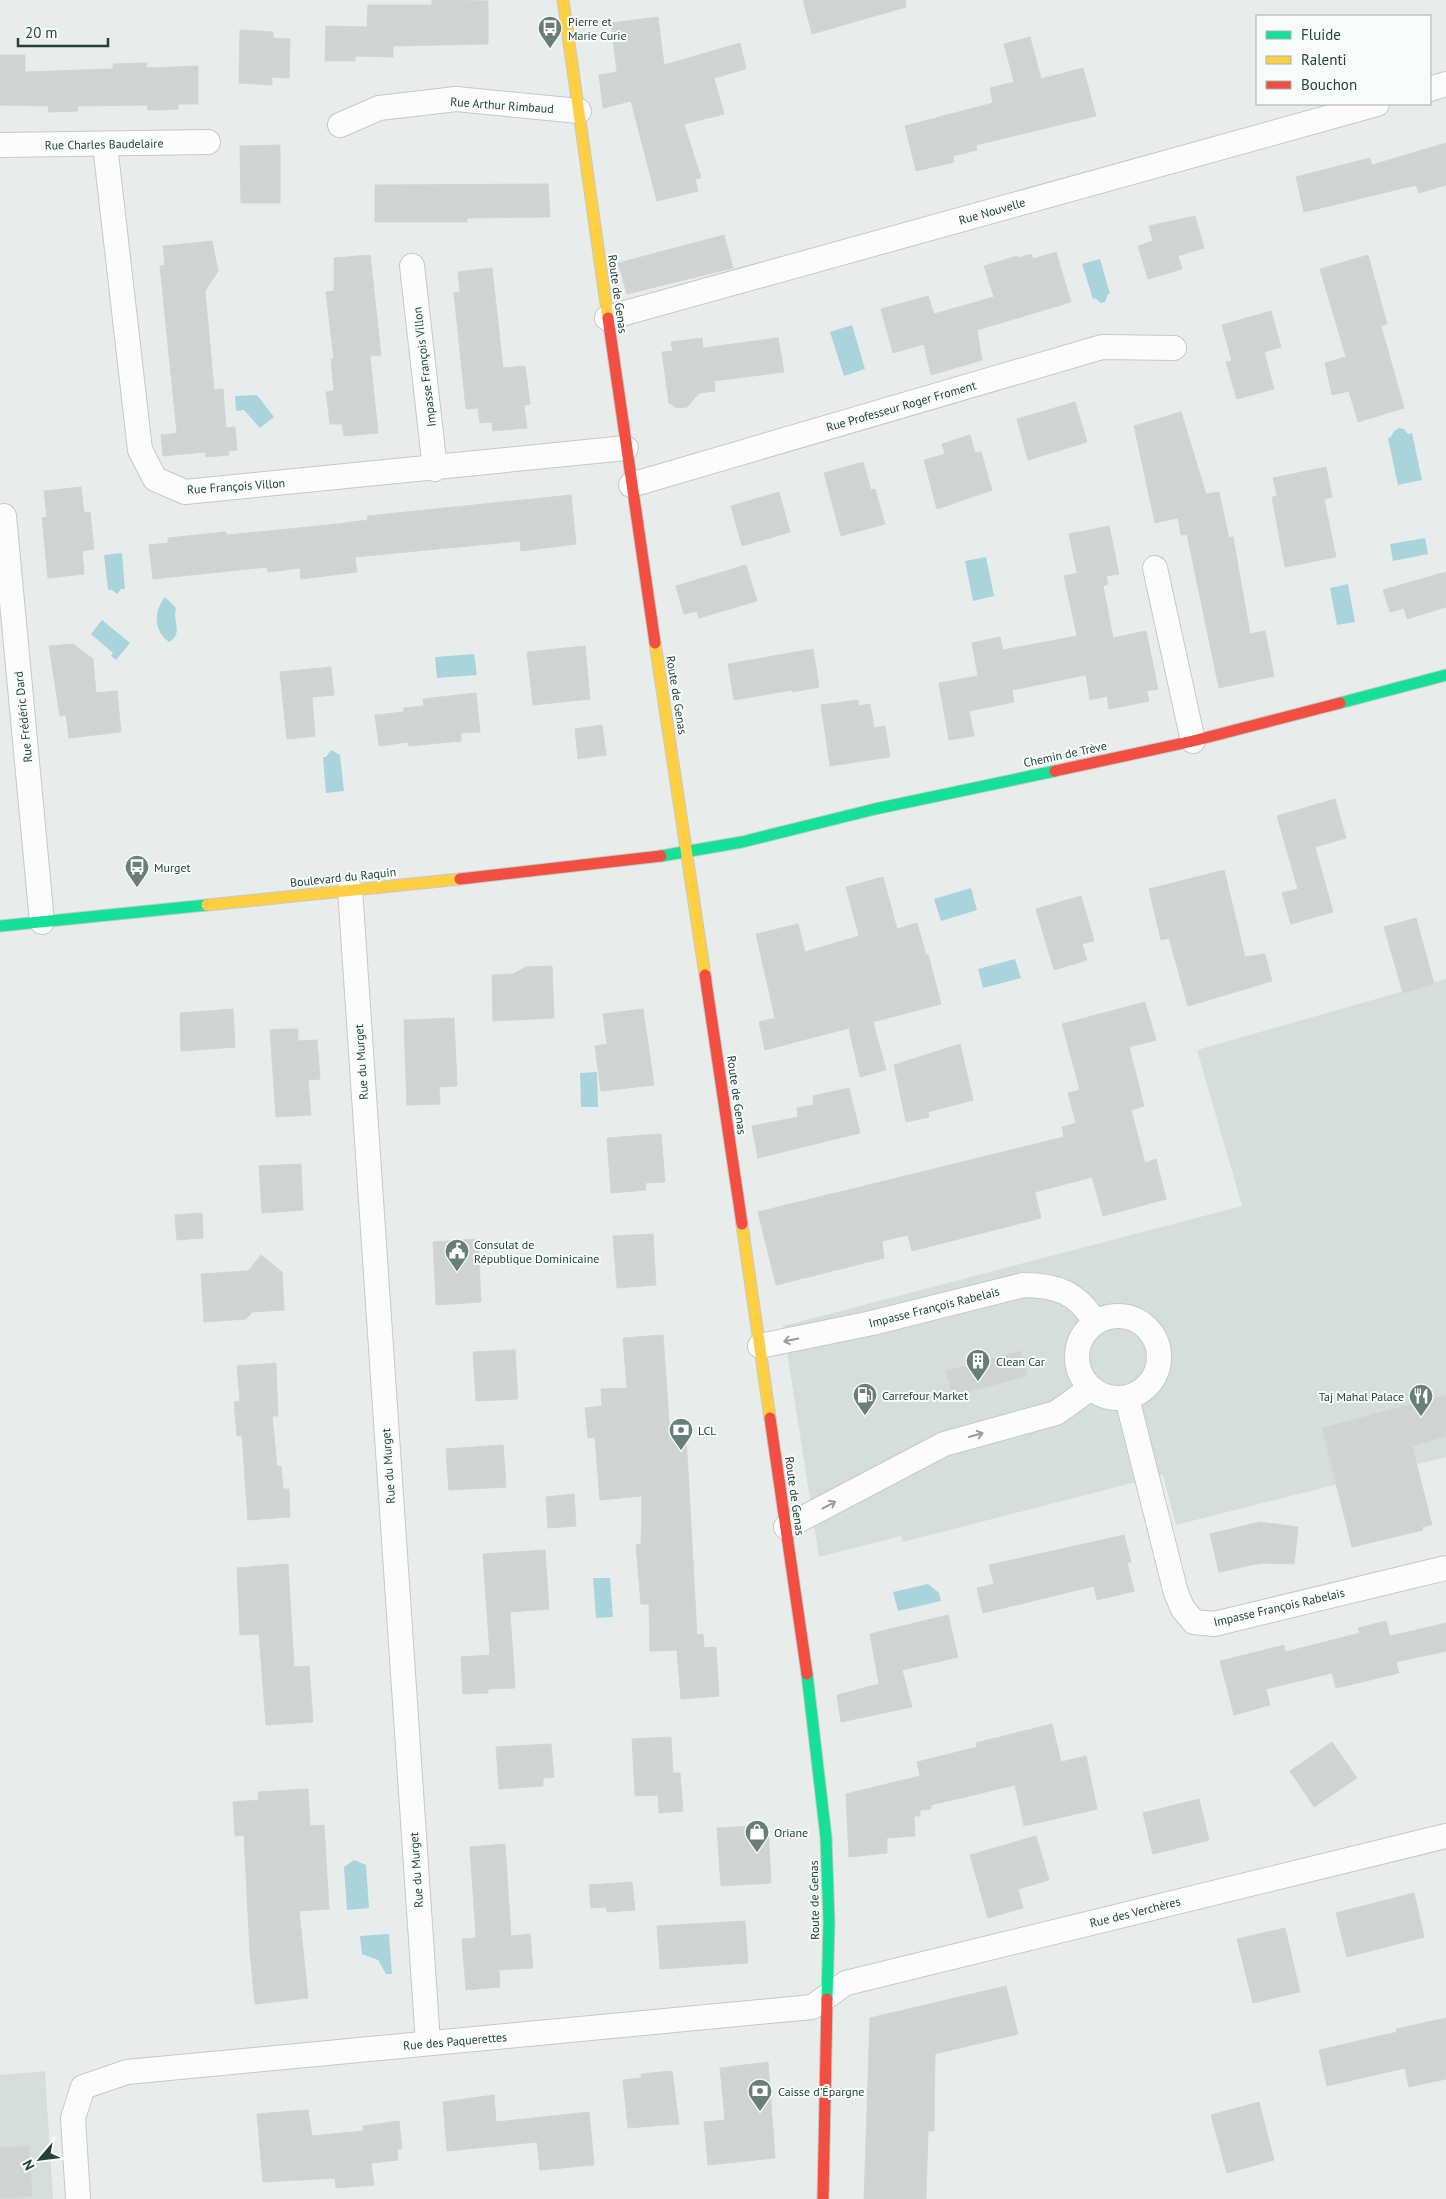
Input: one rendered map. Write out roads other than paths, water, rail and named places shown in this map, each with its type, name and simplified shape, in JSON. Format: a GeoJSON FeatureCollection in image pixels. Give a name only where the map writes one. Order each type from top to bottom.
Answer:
{"type":"FeatureCollection","features":[{"type":"Feature","properties":{"kind":"street","name":"Route de Genas"},"geometry":{"type":"LineString","coordinates":[[563,0],[631,485],[804,1648],[826,1837],[829,1922],[822,2199]]}},
{"type":"Feature","properties":{"kind":"street"},"geometry":{"type":"LineString","coordinates":[[1431,89],[1446,84]]}},
{"type":"Feature","properties":{"kind":"street","name":"Rue Arthur Rimbaud"},"geometry":{"type":"LineString","coordinates":[[340,125],[380,108],[456,99],[579,111]]}},
{"type":"Feature","properties":{"kind":"street","name":"Rue Nouvelle"},"geometry":{"type":"LineString","coordinates":[[607,318],[1372,105]]}},
{"type":"Feature","properties":{"kind":"street","name":"Rue Charles Baudelaire"},"geometry":{"type":"LineString","coordinates":[[0,145],[105,145],[208,142]]}},
{"type":"Feature","properties":{"kind":"street","name":"Rue François Villon"},"geometry":{"type":"LineString","coordinates":[[105,145],[140,450],[155,479],[185,492],[436,469],[626,448]]}},
{"type":"Feature","properties":{"kind":"street","name":"Impasse François Villon"},"geometry":{"type":"LineString","coordinates":[[412,266],[436,469]]}},
{"type":"Feature","properties":{"kind":"street","name":"Rue Professeur Roger Froment"},"geometry":{"type":"LineString","coordinates":[[631,485],[1102,348],[1174,348]]}},
{"type":"Feature","properties":{"kind":"street","name":"Rue Frédéric Dard"},"geometry":{"type":"LineString","coordinates":[[0,516],[4,516],[42,922]]}},
{"type":"Feature","properties":{"kind":"street"},"geometry":{"type":"LineString","coordinates":[[1155,568],[1193,741]]}},
{"type":"Feature","properties":{"kind":"street","name":"Chemin de Trève"},"geometry":{"type":"LineString","coordinates":[[687,852],[742,842],[875,809],[1193,741],[1446,674]]}},
{"type":"Feature","properties":{"kind":"street","name":"Boulevard du Raquin"},"geometry":{"type":"LineString","coordinates":[[0,926],[634,861],[687,852]]}},
{"type":"Feature","properties":{"kind":"street","name":"Rue du Murget"},"geometry":{"type":"LineString","coordinates":[[350,889],[428,2043]]}},
{"type":"Feature","properties":{"kind":"street","name":"Impasse François Rabelais"},"geometry":{"type":"LineString","coordinates":[[760,1346],[872,1323],[1023,1285],[1048,1285],[1059,1289],[1089,1312],[1095,1322]]}},
{"type":"Feature","properties":{"kind":"street"},"geometry":{"type":"LineString","coordinates":[[1120,1315],[1144,1324],[1152,1334],[1158,1346],[1160,1358],[1157,1372],[1150,1384],[1140,1393],[1127,1398],[1104,1396],[1091,1388],[1080,1373],[1077,1362],[1077,1350],[1086,1330],[1095,1322],[1107,1317],[1120,1315]]}},
{"type":"Feature","properties":{"kind":"street"},"geometry":{"type":"LineString","coordinates":[[786,1527],[944,1444],[1056,1413],[1091,1388]]}},
{"type":"Feature","properties":{"kind":"street","name":"Impasse François Rabelais"},"geometry":{"type":"LineString","coordinates":[[1127,1398],[1176,1593],[1183,1609],[1194,1622],[1214,1624],[1446,1568]]}},
{"type":"Feature","properties":{"kind":"street","name":"Rue des Verchères"},"geometry":{"type":"LineString","coordinates":[[827,1996],[852,1981],[1446,1836]]}},
{"type":"Feature","properties":{"kind":"street","name":"Rue des Paquerettes"},"geometry":{"type":"LineString","coordinates":[[78,2199],[73,2118],[83,2087],[127,2072],[812,2007],[827,1996]]}},
{"type":"Feature","properties":{"kind":"water"},"geometry":{"type":"Polygon","coordinates":[[[1100,259],[1110,294],[1108,294],[1105,302],[1101,303],[1095,298],[1093,299],[1082,264],[1100,259]]]}},
{"type":"Feature","properties":{"kind":"water"},"geometry":{"type":"Polygon","coordinates":[[[852,325],[865,369],[844,376],[830,332],[852,325]]]}},
{"type":"Feature","properties":{"kind":"water"},"geometry":{"type":"Polygon","coordinates":[[[257,395],[274,417],[260,428],[244,410],[236,411],[235,396],[257,395]]]}},
{"type":"Feature","properties":{"kind":"water"},"geometry":{"type":"Polygon","coordinates":[[[1399,428],[1404,429],[1408,434],[1412,433],[1422,480],[1398,485],[1388,438],[1399,428]]]}},
{"type":"Feature","properties":{"kind":"water"},"geometry":{"type":"Polygon","coordinates":[[[1425,538],[1428,554],[1393,561],[1390,544],[1425,538]]]}},
{"type":"Feature","properties":{"kind":"water"},"geometry":{"type":"Polygon","coordinates":[[[122,553],[125,589],[121,589],[117,594],[112,590],[108,590],[104,555],[122,553]]]}},
{"type":"Feature","properties":{"kind":"water"},"geometry":{"type":"Polygon","coordinates":[[[986,557],[994,596],[973,601],[965,561],[986,557]]]}},
{"type":"Feature","properties":{"kind":"water"},"geometry":{"type":"Polygon","coordinates":[[[1348,584],[1355,622],[1337,625],[1330,588],[1348,584]]]}},
{"type":"Feature","properties":{"kind":"water"},"geometry":{"type":"Polygon","coordinates":[[[165,597],[176,608],[177,631],[176,635],[169,642],[160,632],[157,621],[158,609],[165,597]]]}},
{"type":"Feature","properties":{"kind":"water"},"geometry":{"type":"Polygon","coordinates":[[[102,620],[130,643],[116,660],[111,656],[113,653],[91,634],[102,620]]]}},
{"type":"Feature","properties":{"kind":"water"},"geometry":{"type":"Polygon","coordinates":[[[474,654],[477,675],[437,678],[435,657],[474,654]]]}},
{"type":"Feature","properties":{"kind":"water"},"geometry":{"type":"Polygon","coordinates":[[[331,750],[340,755],[344,791],[326,793],[323,757],[326,757],[331,750]]]}},
{"type":"Feature","properties":{"kind":"water"},"geometry":{"type":"Polygon","coordinates":[[[971,888],[977,910],[941,921],[934,899],[971,888]]]}},
{"type":"Feature","properties":{"kind":"water"},"geometry":{"type":"Polygon","coordinates":[[[1015,959],[1021,978],[983,988],[978,969],[1015,959]]]}},
{"type":"Feature","properties":{"kind":"water"},"geometry":{"type":"Polygon","coordinates":[[[597,1072],[598,1107],[581,1107],[580,1073],[597,1072]]]}},
{"type":"Feature","properties":{"kind":"water"},"geometry":{"type":"Polygon","coordinates":[[[593,1578],[610,1578],[613,1617],[596,1618],[593,1578]]]}},
{"type":"Feature","properties":{"kind":"water"},"geometry":{"type":"Polygon","coordinates":[[[928,1584],[939,1593],[941,1601],[898,1611],[893,1592],[928,1584]]]}},
{"type":"Feature","properties":{"kind":"water"},"geometry":{"type":"Polygon","coordinates":[[[354,1860],[366,1865],[369,1908],[347,1910],[344,1867],[354,1860]]]}},
{"type":"Feature","properties":{"kind":"water"},"geometry":{"type":"Polygon","coordinates":[[[389,1934],[392,1974],[386,1974],[378,1960],[362,1954],[360,1936],[389,1934]]]}},
{"type":"Feature","properties":{"kind":"place","name":"Pierre et Marie Curie"},"geometry":{"type":"Point","coordinates":[550,49]}},
{"type":"Feature","properties":{"kind":"place","name":"Murget"},"geometry":{"type":"Point","coordinates":[137,888]}},
{"type":"Feature","properties":{"kind":"place","name":"Consulat de République Dominicaine"},"geometry":{"type":"Point","coordinates":[457,1272]}},
{"type":"Feature","properties":{"kind":"place","name":"Clean Car"},"geometry":{"type":"Point","coordinates":[978,1382]}},
{"type":"Feature","properties":{"kind":"place","name":"Carrefour Market"},"geometry":{"type":"Point","coordinates":[865,1416]}},
{"type":"Feature","properties":{"kind":"place","name":"Taj Mahal Palace"},"geometry":{"type":"Point","coordinates":[1421,1417]}},
{"type":"Feature","properties":{"kind":"place","name":"LCL"},"geometry":{"type":"Point","coordinates":[681,1451]}},
{"type":"Feature","properties":{"kind":"place","name":"Oriane"},"geometry":{"type":"Point","coordinates":[757,1853]}},
{"type":"Feature","properties":{"kind":"place","name":"Caisse d'Épargne"},"geometry":{"type":"Point","coordinates":[760,2112]}}]}
